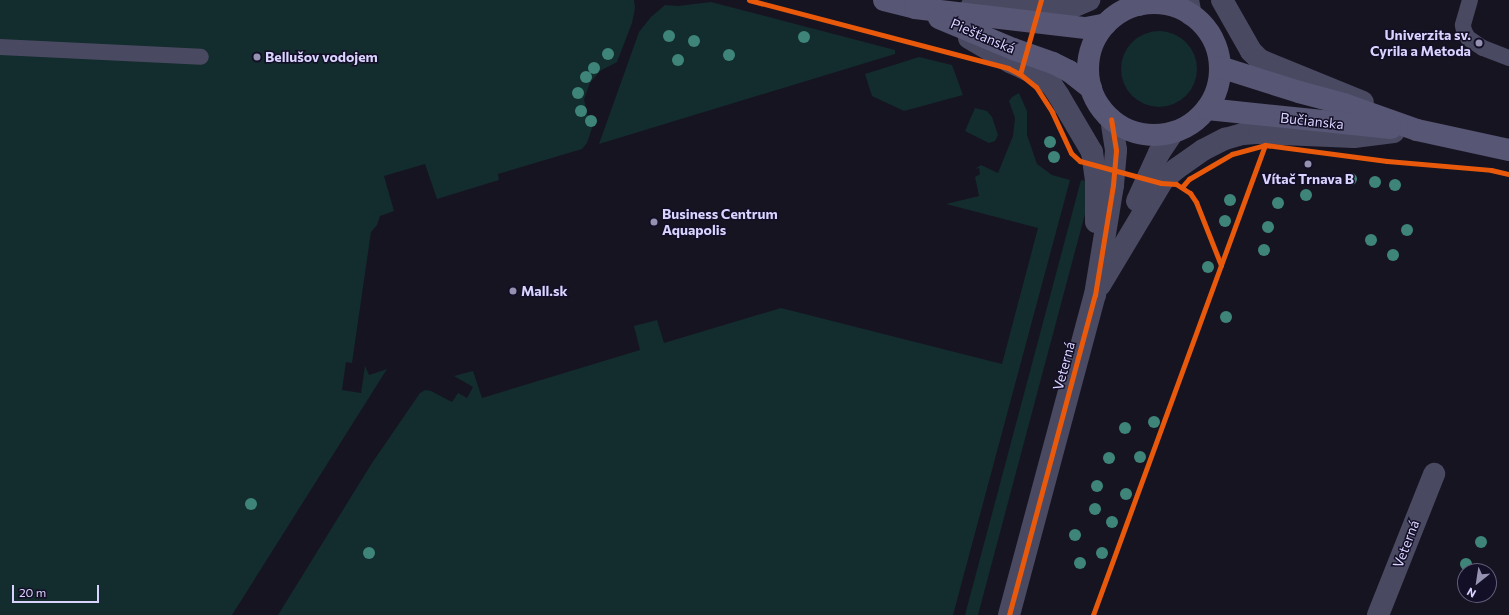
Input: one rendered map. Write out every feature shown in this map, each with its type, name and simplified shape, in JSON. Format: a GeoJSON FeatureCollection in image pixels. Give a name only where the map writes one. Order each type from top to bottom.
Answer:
{"type":"FeatureCollection","features":[{"type":"Feature","properties":{"kind":"street","name":"Piešťanská"},"geometry":{"type":"LineString","coordinates":[[884,0],[915,8],[1086,28],[1106,24]]}},
{"type":"Feature","properties":{"kind":"street"},"geometry":{"type":"LineString","coordinates":[[915,8],[1025,7],[1060,9],[1070,8],[1089,0]]}},
{"type":"Feature","properties":{"kind":"street"},"geometry":{"type":"LineString","coordinates":[[1222,0],[1251,51],[1260,60],[1380,109],[1417,130]]}},
{"type":"Feature","properties":{"kind":"street"},"geometry":{"type":"LineString","coordinates":[[1141,2],[1190,8],[1212,38],[1216,47],[1220,67],[1217,89],[1207,109],[1190,125],[1173,132],[1157,135],[1144,134],[1130,130],[1111,119],[1100,107],[1091,88],[1088,71],[1093,44],[1106,24],[1121,12],[1141,2]]}},
{"type":"Feature","properties":{"kind":"street","name":"Piešťanská"},"geometry":{"type":"LineString","coordinates":[[915,8],[1013,49],[1053,63],[1069,71],[1091,88]]}},
{"type":"Feature","properties":{"kind":"street"},"geometry":{"type":"LineString","coordinates":[[915,8],[1010,62],[1038,75],[1051,84],[1079,128],[1092,152],[1095,165],[1095,295]]}},
{"type":"Feature","properties":{"kind":"street","name":"Bučianska"},"geometry":{"type":"LineString","coordinates":[[1220,67],[1298,92],[1344,104],[1417,130],[1509,150]]}},
{"type":"Feature","properties":{"kind":"street","name":"Bučianska"},"geometry":{"type":"LineString","coordinates":[[1207,109],[1354,126],[1417,130]]}},
{"type":"Feature","properties":{"kind":"street","name":"Veterná"},"geometry":{"type":"LineString","coordinates":[[1009,615],[1095,295],[1113,185],[1116,150],[1111,119]]}},
{"type":"Feature","properties":{"kind":"street"},"geometry":{"type":"LineString","coordinates":[[1095,295],[1163,180],[1203,150],[1225,139],[1243,134],[1259,133],[1354,138],[1417,130]]}},
{"type":"Feature","properties":{"kind":"street","name":"Veterná"},"geometry":{"type":"LineString","coordinates":[[1095,295],[1159,153],[1173,132]]}},
{"type":"Feature","properties":{"kind":"street","name":"Veterná"},"geometry":{"type":"LineString","coordinates":[[1378,615],[1434,474]]}},
{"type":"Feature","properties":{"kind":"lane"},"geometry":{"type":"LineString","coordinates":[[1470,0],[1463,26],[1464,32],[1468,38],[1483,48],[1509,58]]}},
{"type":"Feature","properties":{"kind":"lane"},"geometry":{"type":"LineString","coordinates":[[0,47],[201,57]]}},
{"type":"Feature","properties":{"kind":"green space"},"geometry":{"type":"Polygon","coordinates":[[[0,0],[634,0],[635,8],[632,23],[617,62],[600,71],[590,83],[584,99],[587,114],[593,125],[587,143],[582,149],[498,174],[499,180],[437,199],[425,164],[384,176],[394,211],[380,216],[377,225],[371,232],[352,363],[346,362],[342,390],[361,393],[365,366],[369,375],[387,369],[232,615],[0,615],[0,0]]]}},
{"type":"Feature","properties":{"kind":"green space"},"geometry":{"type":"Polygon","coordinates":[[[711,2],[895,50],[895,54],[599,144],[639,32],[651,17],[665,5],[678,6],[711,2]]]}},
{"type":"Feature","properties":{"kind":"green space"},"geometry":{"type":"Polygon","coordinates":[[[1159,31],[1174,34],[1186,42],[1194,54],[1197,69],[1194,84],[1186,96],[1174,104],[1159,107],[1144,104],[1132,96],[1124,84],[1121,69],[1124,54],[1132,42],[1144,34],[1159,31]]]}},
{"type":"Feature","properties":{"kind":"green space"},"geometry":{"type":"Polygon","coordinates":[[[919,57],[952,65],[963,95],[904,111],[872,96],[865,74],[919,57]]]}},
{"type":"Feature","properties":{"kind":"green space"},"geometry":{"type":"Polygon","coordinates":[[[1019,93],[1027,111],[1027,135],[1037,164],[1052,175],[1070,180],[953,615],[278,615],[372,463],[420,393],[425,390],[431,391],[452,402],[458,393],[467,398],[473,387],[454,376],[473,371],[482,398],[640,350],[634,326],[657,320],[664,343],[781,308],[1002,364],[1038,228],[946,204],[979,196],[975,177],[980,174],[979,168],[975,169],[981,165],[998,173],[1013,136],[1015,118],[1009,101],[1012,97],[1019,93]]]}},
{"type":"Feature","properties":{"kind":"green space"},"geometry":{"type":"Polygon","coordinates":[[[975,108],[987,111],[992,117],[998,135],[995,141],[989,143],[965,131],[975,108]]]}},
{"type":"Feature","properties":{"kind":"green space"},"geometry":{"type":"Polygon","coordinates":[[[1081,180],[1091,182],[1085,214],[978,615],[965,615],[1081,180]]]}},
{"type":"Feature","properties":{"kind":"cycle path"},"geometry":{"type":"LineString","coordinates":[[749,0],[1008,68],[1020,74],[1036,87],[1052,112],[1071,153],[1080,161],[1161,183],[1176,184],[1190,193],[1196,202],[1221,265],[1093,615]]}},
{"type":"Feature","properties":{"kind":"cycle path"},"geometry":{"type":"LineString","coordinates":[[1020,74],[1041,0]]}},
{"type":"Feature","properties":{"kind":"cycle path"},"geometry":{"type":"LineString","coordinates":[[1009,615],[1095,295],[1113,185],[1116,150],[1111,119]]}},
{"type":"Feature","properties":{"kind":"cycle path"},"geometry":{"type":"LineString","coordinates":[[1182,187],[1189,179],[1232,154],[1265,145],[1387,161],[1491,170],[1509,174]]}},
{"type":"Feature","properties":{"kind":"cycle path"},"geometry":{"type":"LineString","coordinates":[[1221,265],[1265,145]]}},
{"type":"Feature","properties":{"kind":"place","name":"Univerzita sv. Cyrila a Metoda"},"geometry":{"type":"Point","coordinates":[1479,43]}},
{"type":"Feature","properties":{"kind":"place","name":"Bellušov vodojem"},"geometry":{"type":"Point","coordinates":[257,57]}},
{"type":"Feature","properties":{"kind":"place","name":"Vítač Trnava B"},"geometry":{"type":"Point","coordinates":[1308,164]}},
{"type":"Feature","properties":{"kind":"place","name":"Business Centrum Aquapolis"},"geometry":{"type":"Point","coordinates":[654,222]}},
{"type":"Feature","properties":{"kind":"place","name":"Mall.sk"},"geometry":{"type":"Point","coordinates":[513,291]}}]}
